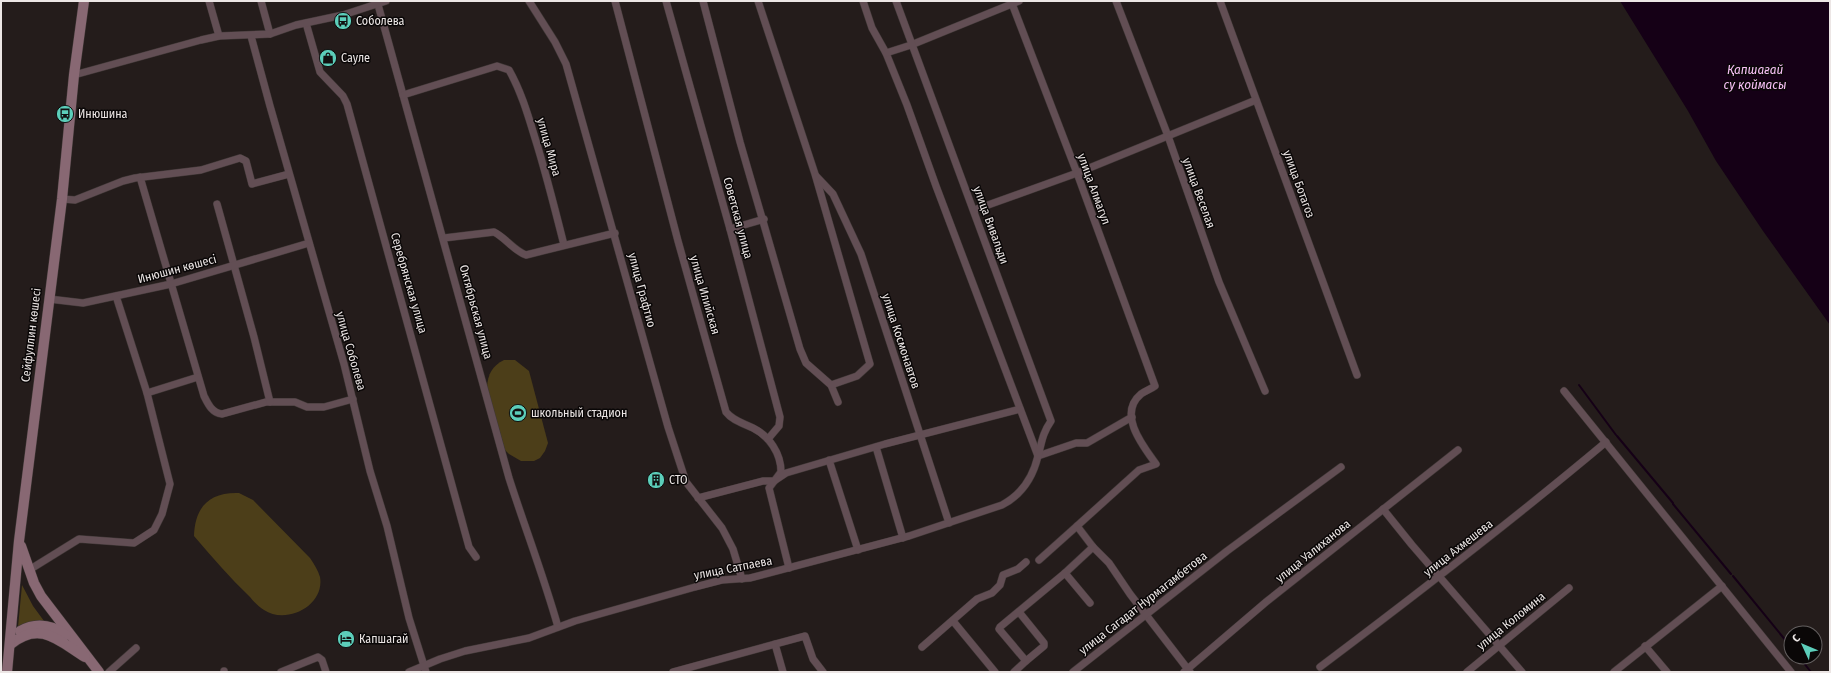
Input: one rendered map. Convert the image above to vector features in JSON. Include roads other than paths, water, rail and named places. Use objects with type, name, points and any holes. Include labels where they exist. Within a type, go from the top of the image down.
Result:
[{"type":"main road","name":"Сейфуллин көшесі","points":[[7,672],[19,541],[62,199],[74,75],[84,1]]},
{"type":"main road","points":[[19,541],[29,570],[41,596],[99,672]]},
{"type":"main road","points":[[11,641],[29,626],[40,625],[53,627],[76,642]]},
{"type":"main road","points":[[11,641],[30,633],[47,634],[90,661]]},
{"type":"street","points":[[209,1],[219,36]]},
{"type":"street","points":[[261,1],[270,34]]},
{"type":"street","points":[[74,75],[219,36],[251,36],[270,34],[306,23],[343,15],[377,2],[386,1]]},
{"type":"street","name":"улица Графтио","points":[[529,1],[556,42],[566,64],[615,233],[668,427],[686,482],[722,528],[733,550],[742,579]]},
{"type":"street","name":"улица Илийская","points":[[615,1],[679,245],[726,412],[733,420],[755,429],[768,439],[777,452],[781,472],[769,488],[789,568]]},
{"type":"street","name":"Советская улица","points":[[666,1],[730,229],[780,417],[779,426],[768,439]]},
{"type":"street","points":[[703,1],[740,142],[764,219],[803,356],[809,367],[831,385],[838,402]]},
{"type":"street","name":"улица Космонавтов","points":[[758,1],[815,174],[870,364],[857,376],[831,385]]},
{"type":"street","points":[[863,1],[872,28],[886,53],[907,105],[1038,456],[1076,443],[1087,443],[1132,417],[1132,422],[1141,443],[1156,464],[1139,470],[1039,560]]},
{"type":"street","name":"улица Вивальди","points":[[896,1],[1051,421],[1043,433],[1038,456]]},
{"type":"street","name":"улица Веселая","points":[[1116,1],[1168,136],[1220,282],[1265,391]]},
{"type":"street","name":"улица Ботагоз","points":[[1220,1],[1357,375]]},
{"type":"street","name":"Октябрьская улица","points":[[377,2],[444,238],[509,478],[547,589],[558,627]]},
{"type":"street","points":[[886,53],[911,45],[1014,2]]},
{"type":"street","name":"улица Алмагул","points":[[1014,2],[1155,386],[1141,394],[1134,403],[1132,417]]},
{"type":"street","name":"Серебрянская улица","points":[[306,23],[320,72],[343,96],[347,104],[469,547],[476,558]]},
{"type":"street","name":"улица Соболева","points":[[251,36],[353,399],[370,472],[387,526],[409,618],[425,669]]},
{"type":"street","name":"улица Мира","points":[[403,95],[496,66],[509,70],[516,82],[526,107],[544,167],[564,245]]},
{"type":"street","points":[[974,210],[1077,173],[1256,100]]},
{"type":"street","points":[[62,199],[75,200],[123,181],[140,177],[201,170],[240,158],[246,161],[252,184],[289,174]]},
{"type":"street","name":"улица Космонавтов","points":[[815,174],[833,194],[861,254],[949,523]]},
{"type":"street","points":[[140,177],[204,396],[216,414],[222,414],[270,402],[295,402],[307,407],[324,407],[353,399]]},
{"type":"street","points":[[217,204],[233,266],[254,337],[270,402]]},
{"type":"street","points":[[730,229],[764,219]]},
{"type":"street","points":[[444,238],[494,232],[502,236],[521,254],[526,255],[615,233]]},
{"type":"street","name":"Инюшин көшесі","points":[[49,299],[83,303],[172,284],[309,243]]},
{"type":"street","points":[[29,570],[79,539],[134,543],[154,530],[162,514],[170,484],[147,393],[116,296]]},
{"type":"street","points":[[147,393],[198,377]]},
{"type":"street","points":[[1564,391],[1791,672]]},
{"type":"street","points":[[698,498],[763,481],[774,481],[786,473],[876,446],[1020,409]]},
{"type":"street","name":"улица Ахмешева","points":[[1320,667],[1440,577],[1528,508],[1606,442]]},
{"type":"street","points":[[876,446],[903,538]]},
{"type":"street","name":"улица Уалиханова","points":[[1187,671],[1266,602],[1458,450]]},
{"type":"street","name":"улица Сатпаева","points":[[409,672],[425,669],[465,651],[529,638],[558,627],[722,580],[742,579],[903,538],[1002,506],[1014,499],[1033,474],[1038,456]]},
{"type":"street","points":[[830,460],[858,550]]},
{"type":"street","name":"улица Сагадат Нурмагамбетова","points":[[1073,672],[1227,551],[1341,467]]},
{"type":"street","points":[[1383,509],[1522,672]]},
{"type":"street","points":[[1077,526],[1093,547],[1109,562],[1187,671]]},
{"type":"street","points":[[1026,661],[999,629],[1000,627],[1065,574],[1093,547]]},
{"type":"street","points":[[922,647],[977,599],[992,593],[1000,584],[1003,575],[1018,569],[1026,562]]},
{"type":"street","points":[[1065,574],[1090,603]]},
{"type":"street","points":[[1614,672],[1722,586]]},
{"type":"street","name":"улица Коломина","points":[[1467,672],[1569,588]]},
{"type":"street","points":[[1014,672],[1044,646],[1044,643],[1019,612]]},
{"type":"street","points":[[953,621],[996,672]]},
{"type":"street","points":[[673,672],[805,636],[813,659],[822,672]]},
{"type":"street","points":[[775,644],[783,672]]},
{"type":"street","points":[[1645,646],[1667,672]]},
{"type":"street","points":[[109,672],[136,648]]},
{"type":"street","points":[[281,672],[318,657],[322,660],[326,672]]},
{"type":"water","name":"Қапшағай су қоймасы","points":[[1620,1],[1830,1],[1830,325],[1763,231],[1716,161],[1688,111]]},
{"type":"waterway","points":[[1579,385],[1616,435]]},
{"type":"waterway","points":[[1617,436],[1673,503]]},
{"type":"waterway","points":[[1673,504],[1731,574]]},
{"type":"waterway","points":[[1733,576],[1783,637]]},
{"type":"waterway","points":[[1805,665],[1811,672]]},
{"type":"place","name":"Соболева","points":[[343,21]]},
{"type":"place","name":"Сауле","points":[[328,58]]},
{"type":"place","name":"Инюшина","points":[[65,114]]},
{"type":"place","name":"школьный стадион","points":[[518,413]]},
{"type":"place","name":"СТО","points":[[656,480]]},
{"type":"place","name":"Капшагай","points":[[346,639]]}]
